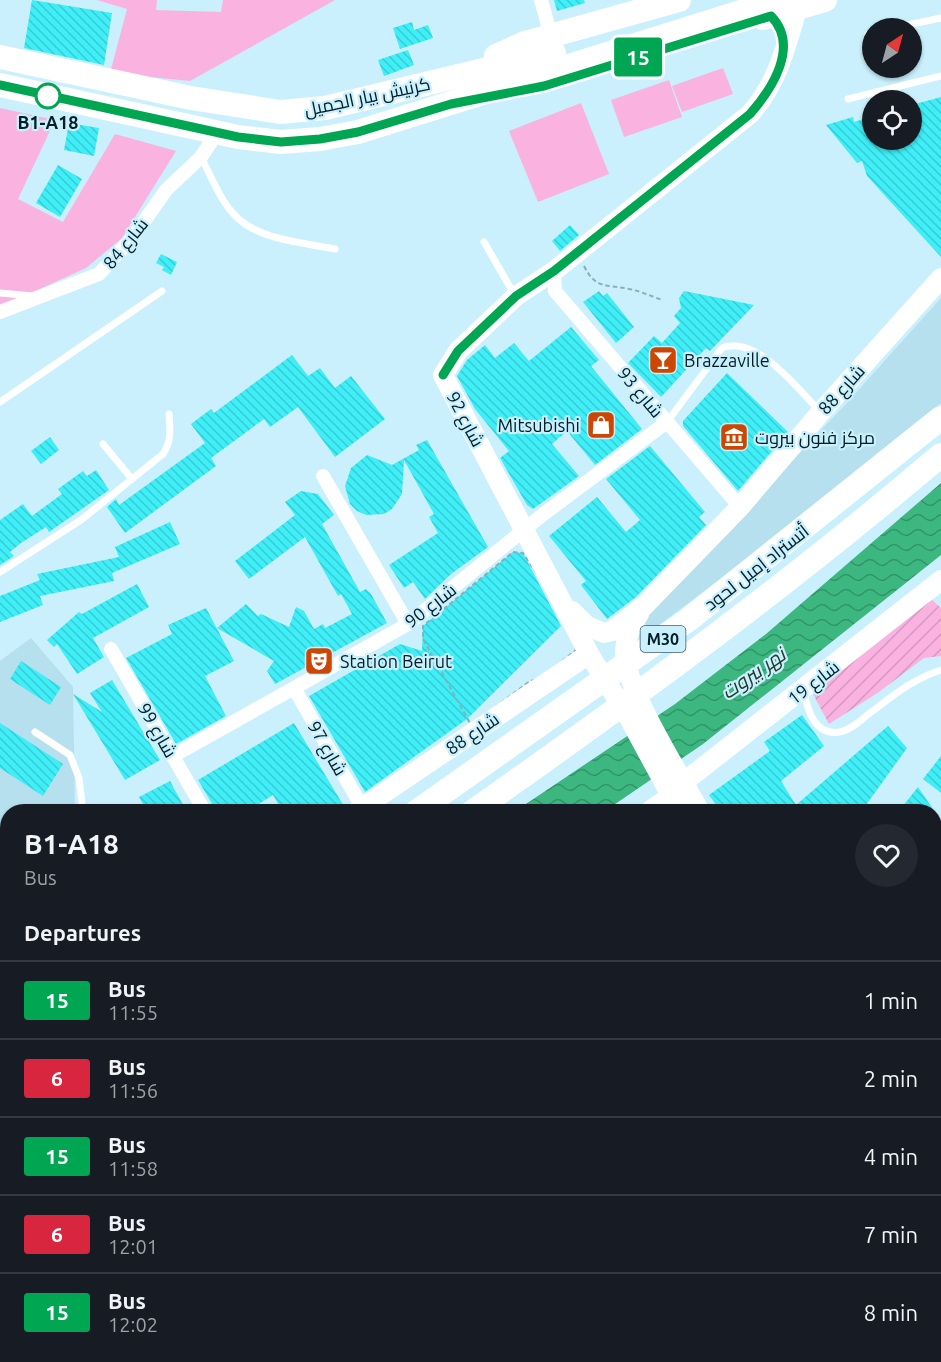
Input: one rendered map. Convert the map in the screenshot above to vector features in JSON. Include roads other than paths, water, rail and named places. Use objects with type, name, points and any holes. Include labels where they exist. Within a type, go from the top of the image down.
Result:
[{"type":"highway","points":[[444,79],[525,43],[624,11],[679,0]]},
{"type":"highway","name":"كرنيش بيار الجميل","points":[[0,85],[214,132],[281,142],[320,139],[358,132],[451,104],[538,66],[729,0]]},
{"type":"highway","points":[[451,104],[544,86],[779,7],[825,0]]},
{"type":"highway","name":"كرنيش بيار الجميل","points":[[0,57],[201,100],[280,112],[325,108],[444,79],[538,66],[779,7]]},
{"type":"highway","name":"أتستراد إميل لحود","points":[[427,804],[688,620],[941,418]]},
{"type":"highway","name":"أتستراد إميل لحود","points":[[483,804],[747,611],[941,455]]},
{"type":"main road","name":"شارع 92","points":[[560,594],[443,375],[458,351],[516,296],[554,271],[750,114],[763,99],[784,55],[779,7]]},
{"type":"main road","name":"شارع 88","points":[[644,606],[740,507],[820,412],[941,278]]},
{"type":"main road","name":"شارع 19","points":[[674,782],[803,690],[941,580]]},
{"type":"main road","points":[[560,594],[587,626],[604,633],[612,632],[644,606]]},
{"type":"main road","points":[[560,594],[589,654],[636,713],[674,782],[693,804]]},
{"type":"main road","points":[[636,713],[625,661],[625,648],[632,626],[644,606]]},
{"type":"main road","name":"شارع 88","points":[[366,804],[589,654]]},
{"type":"main road","points":[[674,782],[678,804]]},
{"type":"street","points":[[541,0],[551,36]]},
{"type":"street","name":"شارع 84","points":[[39,296],[99,274],[134,236],[166,190],[201,157],[213,139],[214,132]]},
{"type":"street","name":"شارع 93","points":[[554,271],[555,291],[740,507]]},
{"type":"street","points":[[0,312],[39,296]]},
{"type":"street","name":"شارع 90","points":[[173,756],[408,624],[526,529],[667,422]]},
{"type":"street","points":[[323,476],[408,624]]},
{"type":"street","name":"شارع 99","points":[[111,649],[200,804]]},
{"type":"street","name":"شارع 97","points":[[294,688],[356,804]]},
{"type":"street","points":[[651,804],[674,782]]},
{"type":"lane","points":[[922,22],[941,18]]},
{"type":"lane","points":[[848,99],[941,76]]},
{"type":"lane","points":[[201,157],[224,201],[244,224],[270,236],[335,249]]},
{"type":"lane","points":[[484,242],[516,296]]},
{"type":"lane","points":[[0,402],[162,291]]},
{"type":"lane","name":"شارع 84","points":[[0,293],[39,296]]},
{"type":"lane","points":[[667,422],[722,348],[729,345],[748,347],[764,357],[820,412]]},
{"type":"lane","points":[[0,572],[81,520],[163,454],[169,445],[169,414]]},
{"type":"lane","points":[[103,444],[132,479]]},
{"type":"lane","points":[[803,690],[809,713],[816,724],[827,732],[840,732],[854,726],[905,687],[925,675],[941,670]]},
{"type":"lane","points":[[35,732],[70,755],[80,778],[82,804]]},
{"type":"water","name":"نهر بيروت","points":[[941,483],[941,555],[703,744],[615,804],[526,804],[675,704],[766,634]]},
{"type":"place","name":"B1-A18","points":[[48,96]]},
{"type":"place","name":"Brazzaville","points":[[663,360]]},
{"type":"place","name":"Mitsubishi","points":[[601,425]]},
{"type":"place","name":"مركز فنون بيروت","points":[[734,437]]},
{"type":"place","name":"Station Beirut","points":[[319,661]]}]
